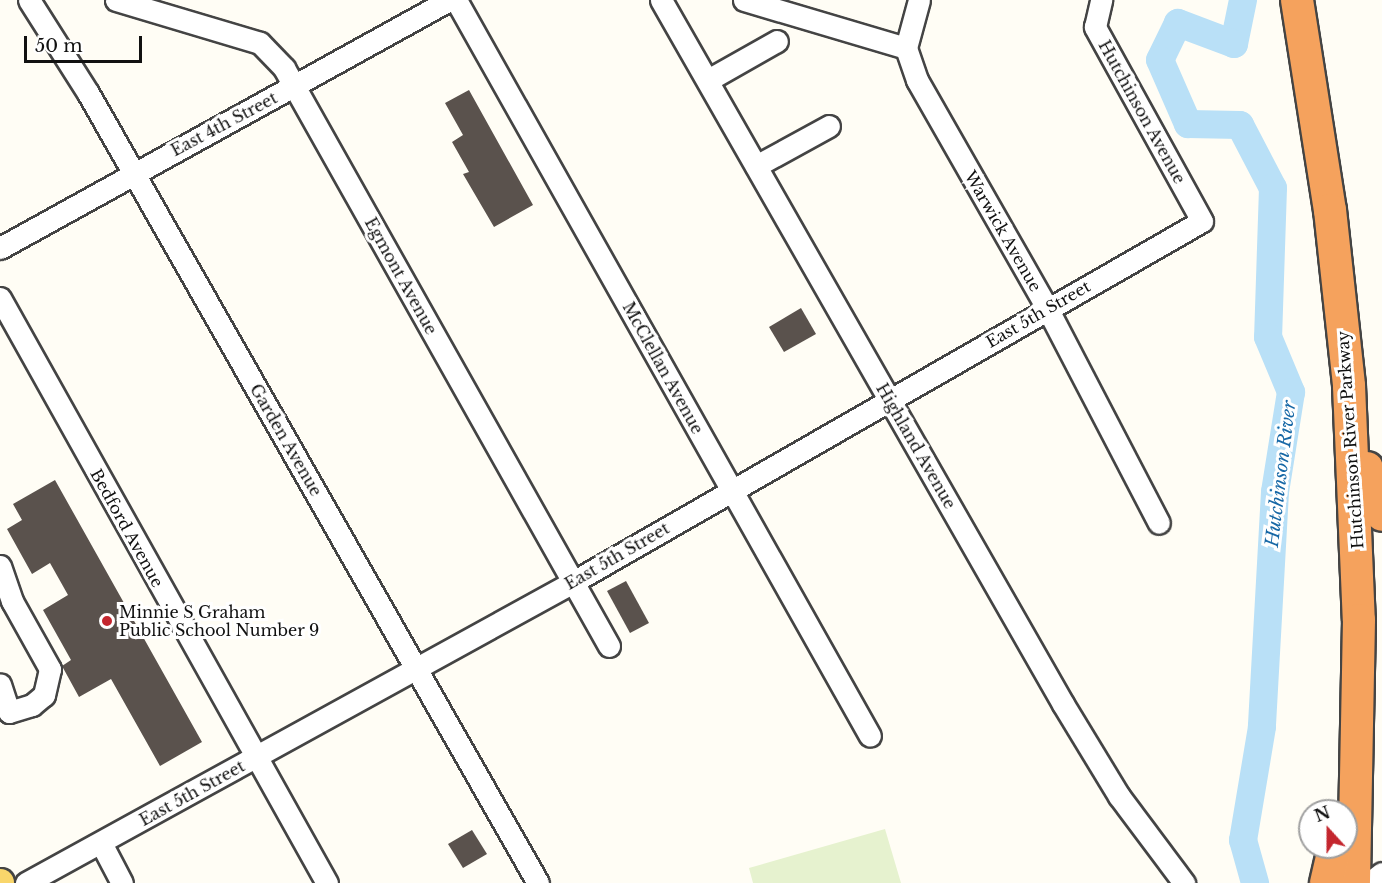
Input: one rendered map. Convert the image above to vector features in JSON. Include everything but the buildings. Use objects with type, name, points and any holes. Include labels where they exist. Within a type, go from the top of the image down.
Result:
[{"type":"highway","name":"Hutchinson River Parkway","points":[[1277,0],[1310,211],[1332,435],[1345,799]]},
{"type":"highway","name":"Hutchinson River Parkway","points":[[1297,0],[1330,210],[1349,386],[1359,609],[1346,799]]},
{"type":"highway","points":[[1349,386],[1368,479],[1382,515]]},
{"type":"highway","points":[[1350,799],[1382,692]]},
{"type":"highway","points":[[1326,883],[1343,859]]},
{"type":"highway","name":"Hutchinson River Parkway","points":[[1332,883],[1344,859]]},
{"type":"street","name":"Garden Avenue","points":[[29,0],[133,171],[538,883]]},
{"type":"street","name":"Egmont Avenue","points":[[116,0],[260,43],[284,68],[609,646]]},
{"type":"street","name":"East 4th Street","points":[[0,248],[133,171],[294,87],[449,0]]},
{"type":"street","name":"McClellan Avenue","points":[[456,0],[870,736]]},
{"type":"street","name":"Highland Avenue","points":[[662,0],[1063,704],[1119,796],[1184,883]]},
{"type":"street","points":[[744,0],[906,48],[919,0]]},
{"type":"street","name":"Hutchinson Avenue","points":[[1101,0],[1095,27],[1202,221]]},
{"type":"street","points":[[708,80],[777,41]]},
{"type":"street","name":"Warwick Avenue","points":[[906,48],[917,80],[1047,308],[1159,523]]},
{"type":"street","points":[[756,166],[829,126]]},
{"type":"street","name":"East 5th Street","points":[[26,883],[573,582],[732,489],[891,402],[1047,308],[1202,221]]},
{"type":"street","name":"Bedford Avenue","points":[[0,298],[255,759],[327,883]]},
{"type":"street","points":[[0,684],[9,712],[32,705],[44,695],[50,669],[12,601],[1,573]]},
{"type":"street","points":[[101,843],[122,883]]},
{"type":"street","points":[[1369,883],[1382,873]]},
{"type":"green space","points":[[885,829],[901,883],[753,883],[749,868]]},
{"type":"waterway","name":"Hutchinson River","points":[[1243,0],[1234,44],[1178,23],[1160,60],[1188,124],[1240,125],[1273,188],[1268,337],[1291,392],[1275,492],[1262,727],[1243,840],[1255,883]]},
{"type":"place","name":"Minnie S Graham Public School Number 9","points":[[107,621]]}]
